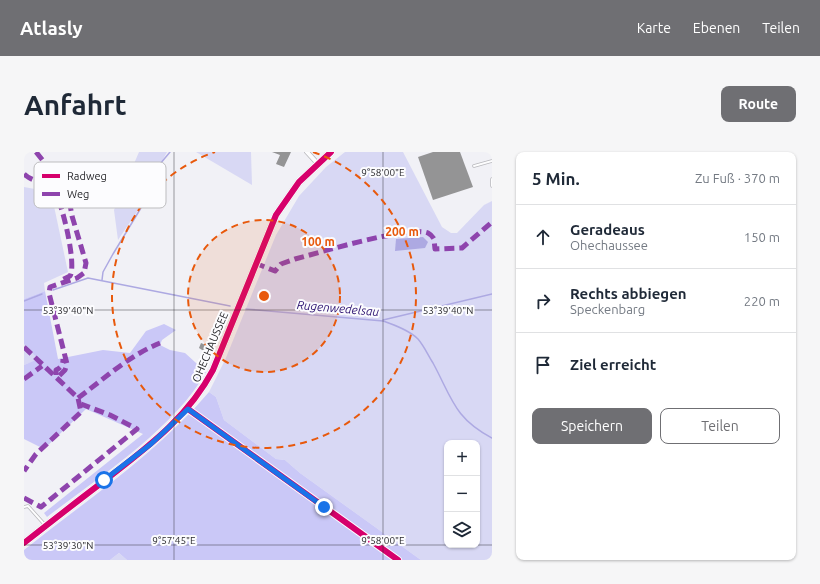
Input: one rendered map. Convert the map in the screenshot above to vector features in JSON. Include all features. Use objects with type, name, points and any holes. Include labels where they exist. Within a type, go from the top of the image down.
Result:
[{"type":"main road","name":"OHECHAUSSEE","points":[[24,543],[151,444],[188,409],[202,391],[213,370],[276,215],[299,182],[331,152]]},
{"type":"street","points":[[307,152],[318,164]]},
{"type":"street","points":[[188,409],[398,560]]},
{"type":"lane","points":[[474,166],[492,161]]},
{"type":"lane","points":[[492,179],[492,186]]},
{"type":"lane","points":[[24,507],[28,506],[34,511],[46,526]]},
{"type":"shaded area","points":[[139,152],[167,152],[162,162],[135,162]]},
{"type":"shaded area","points":[[196,152],[251,152],[252,185]]},
{"type":"shaded area","points":[[345,152],[403,152],[442,227],[451,233],[457,233],[484,205],[492,201],[492,560],[421,560],[300,473],[285,460],[276,459],[224,420],[216,397],[209,392],[225,360],[276,235],[299,196],[326,167]]},
{"type":"shaded area","points":[[24,187],[34,189],[34,208],[54,208],[68,272],[44,283],[45,291],[24,299]]},
{"type":"shaded area","points":[[115,208],[140,208],[118,240]]},
{"type":"shaded area","points":[[423,237],[428,242],[425,248],[395,251],[396,239]]},
{"type":"shaded area","points":[[45,291],[58,359],[103,350],[130,353],[146,331],[164,324],[176,330],[162,340],[160,345],[170,350],[185,353],[206,372],[192,393],[175,413],[155,432],[112,469],[47,517],[44,513],[143,434],[86,409],[44,449],[24,439],[24,365],[38,359],[24,344],[24,299]]},
{"type":"shaded area","points":[[24,344],[39,359],[24,365]]},
{"type":"shaded area","points":[[209,392],[216,397],[224,420],[276,459],[285,460],[300,473],[421,560],[127,560],[119,553],[110,560],[24,560],[24,550],[144,456],[167,436]]},
{"type":"shaded area","points":[[119,553],[127,560],[110,560]]},
{"type":"building","points":[[272,152],[291,152],[284,167],[276,164],[280,155]]},
{"type":"building","points":[[433,152],[460,152],[473,187],[433,200],[418,157]]},
{"type":"building","points":[[201,343],[210,347],[207,353],[199,348]]},
{"type":"waterway","points":[[162,162],[170,152]]},
{"type":"waterway","points":[[102,280],[103,272],[141,208]]},
{"type":"waterway","name":"Rugenwedelsau","points":[[53,290],[88,278],[230,306]]},
{"type":"waterway","name":"Rugenwedelsau","points":[[24,301],[42,294]]},
{"type":"waterway","points":[[383,320],[492,294]]},
{"type":"waterway","name":"Rugenwedelsau","points":[[246,309],[383,321],[406,330],[418,339],[422,345],[455,406],[462,415],[469,423],[492,438]]},
{"type":"marked path","points":[[36,152],[44,162]]},
{"type":"marked path","points":[[24,174],[34,180]]},
{"type":"marked path","points":[[61,208],[68,233],[72,259],[72,270],[70,276],[62,280]]},
{"type":"marked path","points":[[58,377],[65,370],[67,364],[49,293],[50,287],[77,278],[84,273],[86,263],[71,208]]},
{"type":"marked path","points":[[255,263],[275,271],[281,264],[295,259],[363,241],[403,233],[428,233],[434,239],[435,249],[462,248],[492,222]]},
{"type":"marked path","points":[[78,398],[128,360],[160,343]]},
{"type":"marked path","points":[[24,347],[78,398],[81,412],[36,454],[24,471]]},
{"type":"marked path","points":[[56,375],[56,370],[62,365],[63,359]]},
{"type":"marked path","points":[[24,379],[42,366]]},
{"type":"marked path","points":[[24,498],[41,507],[137,429],[110,415],[81,404]]},
{"type":"cycle path","points":[[24,543],[153,442],[192,402],[213,370],[276,215],[299,182],[331,152]]},
{"type":"cycle path","points":[[188,409],[398,560]]},
{"type":"route","points":[[104,480],[151,444],[188,409],[324,507]]}]
